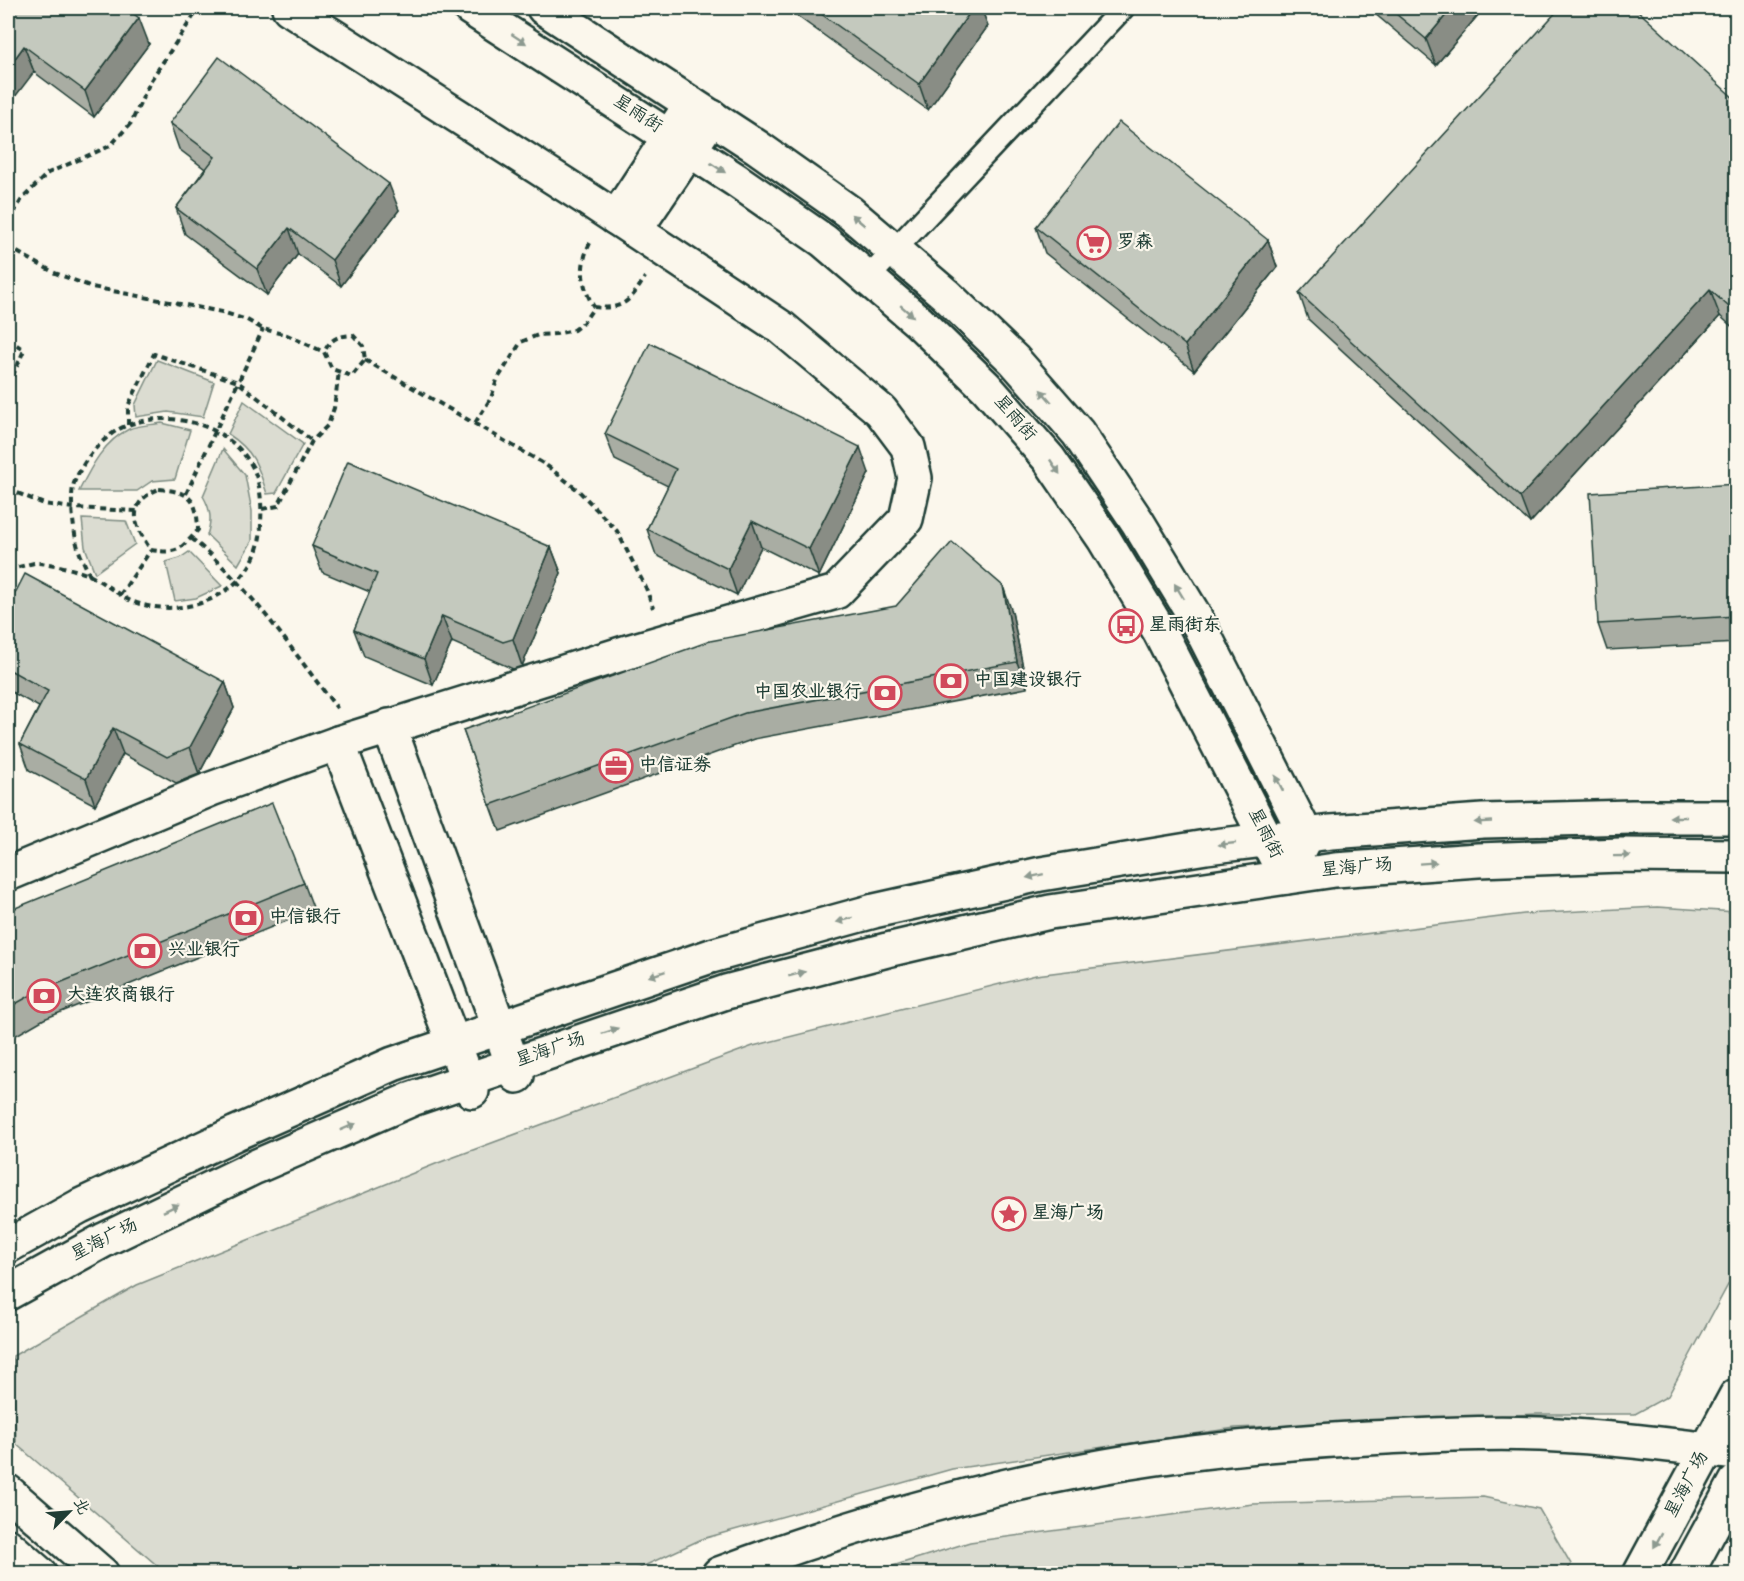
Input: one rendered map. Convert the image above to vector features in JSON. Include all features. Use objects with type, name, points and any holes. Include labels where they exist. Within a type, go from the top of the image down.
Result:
[{"type":"main road","points":[[8,874],[212,789],[362,735],[665,641],[836,592],[906,519],[915,478],[908,447],[880,411],[782,328],[630,227],[289,8]]},
{"type":"main road","name":"星雨街","points":[[470,8],[680,143],[824,241],[920,322],[986,387],[1049,459],[1104,539],[1160,632],[1286,877]]},
{"type":"main road","name":"星雨街","points":[[544,8],[849,212],[945,294],[1014,360],[1078,433],[1137,521],[1194,615],[1306,835],[1286,877]]},
{"type":"main road","points":[[630,227],[701,111]]},
{"type":"main road","points":[[362,735],[499,1027],[515,1070]]},
{"type":"main road","points":[[362,735],[453,1043],[470,1085]]},
{"type":"main road","points":[[8,1246],[80,1206],[236,1133],[393,1064],[711,956],[874,912],[1041,874],[1206,846],[1306,835],[1483,821],[1737,817]]},
{"type":"main road","name":"星海广场","points":[[8,1293],[106,1239],[255,1167],[412,1099],[470,1085],[515,1070],[726,992],[886,950],[1050,912],[1335,870],[1478,860],[1621,855],[1737,856]]},
{"type":"main road","name":"星海广场","points":[[1640,1574],[1722,1451],[1737,1396]]},
{"type":"main road","points":[[719,1574],[872,1522],[971,1495],[1085,1470],[1197,1453],[1310,1441],[1435,1434],[1548,1435],[1625,1440],[1722,1451]]},
{"type":"main road","points":[[1686,1574],[1737,1482]]},
{"type":"main road","points":[[8,1492],[102,1574]]},
{"type":"main road","points":[[8,1546],[40,1574]]},
{"type":"lane","points":[[868,278],[1123,8]]},
{"type":"path","points":[[8,223],[22,199],[48,173],[110,146],[131,123],[151,80],[199,8]]},
{"type":"path","points":[[630,227],[634,296],[621,306],[609,309],[594,307],[587,296],[583,279],[582,262],[585,253],[630,227]]},
{"type":"path","points":[[8,247],[55,273],[93,287],[222,312],[247,320],[263,329],[287,335],[324,352],[332,369],[352,376],[364,360],[363,346],[353,335],[338,336],[329,342],[324,352]]},
{"type":"path","points":[[475,423],[491,398],[497,380],[521,342],[538,334],[556,334],[574,330],[583,323],[594,307]]},
{"type":"path","points":[[186,494],[263,329]]},
{"type":"path","points":[[8,339],[24,350],[8,387]]},
{"type":"path","points":[[128,425],[128,406],[154,354],[238,382],[312,441]]},
{"type":"path","points":[[364,360],[546,465],[579,491],[617,531],[646,588],[665,641]]},
{"type":"path","points":[[262,509],[278,506],[312,441],[328,425],[334,408],[339,371]]},
{"type":"path","points":[[8,570],[35,563],[64,567],[90,576],[132,601],[158,608],[191,607],[217,597],[247,572],[261,540],[262,500],[254,470],[239,448],[215,430],[188,421],[158,419],[128,425],[104,440],[88,458],[74,485],[73,508],[78,549],[90,576]]},
{"type":"path","points":[[8,489],[45,504],[73,508],[136,511]]},
{"type":"path","points":[[159,489],[176,490],[186,494],[197,511],[198,530],[185,546],[170,553],[151,550],[139,533],[136,511],[138,504],[146,494],[159,489]]},
{"type":"path","points":[[191,538],[237,582],[362,735]]},
{"type":"path","points":[[120,595],[151,550]]},
{"type":"shaded area","points":[[157,360],[214,382],[203,417],[168,412],[136,417],[135,405]]},
{"type":"shaded area","points":[[244,401],[303,444],[276,493],[267,494],[254,460],[244,446],[228,434]]},
{"type":"shaded area","points":[[162,423],[190,430],[175,479],[152,481],[137,491],[79,491],[93,464],[120,434],[129,429]]},
{"type":"shaded area","points":[[223,449],[245,475],[252,511],[252,541],[238,565],[207,535],[210,515],[203,496]]},
{"type":"shaded area","points":[[82,519],[126,521],[135,544],[95,573],[85,547]]},
{"type":"shaded area","points":[[189,552],[222,586],[196,598],[175,601],[166,562],[180,558]]},
{"type":"shaded area","name":"星海广场","points":[[1657,907],[1736,912],[1736,1270],[1668,1396],[1635,1414],[1537,1414],[1235,1428],[952,1469],[702,1539],[629,1573],[167,1574],[16,1444],[13,1356],[137,1285],[438,1163],[753,1046],[1036,975],[1524,914]]},
{"type":"shaded area","points":[[1483,1497],[1539,1509],[1571,1564],[1566,1573],[870,1573],[970,1542],[1253,1504]]},
{"type":"building","points":[[8,8],[126,8],[139,18],[85,91],[24,46],[8,68]]},
{"type":"building","points":[[813,8],[973,8],[919,84]]},
{"type":"building","points":[[1389,8],[1452,8],[1426,39]]},
{"type":"building","points":[[1560,8],[1635,8],[1737,101],[1737,314],[1710,290],[1520,497],[1299,293]]},
{"type":"building","points":[[219,57],[389,184],[332,260],[289,228],[257,269],[176,208],[215,157],[170,123]]},
{"type":"building","points":[[1119,122],[1268,240],[1185,345],[1036,227]]},
{"type":"building","points":[[650,343],[860,447],[809,549],[752,521],[728,569],[647,529],[676,469],[605,434]]},
{"type":"building","points":[[348,461],[551,547],[513,639],[503,642],[442,616],[424,659],[354,630],[377,574],[312,546]]},
{"type":"building","points":[[1737,484],[1737,616],[1598,624],[1590,493]]},
{"type":"building","points":[[952,542],[1003,586],[1017,662],[745,713],[490,805],[463,730],[710,641],[896,606]]},
{"type":"building","points":[[25,574],[225,682],[190,747],[167,757],[113,728],[86,779],[20,744],[48,691],[8,669],[8,607]]},
{"type":"building","points":[[272,803],[304,883],[35,993],[8,1008],[8,911]]},
{"type":"place","name":"罗森","points":[[1094,243]]},
{"type":"place","name":"星雨街东","points":[[1126,626]]},
{"type":"place","name":"中国建设银行","points":[[951,681]]},
{"type":"place","name":"中国农业银行","points":[[885,693]]},
{"type":"place","name":"中信证券","points":[[616,766]]},
{"type":"place","name":"中信银行","points":[[246,918]]},
{"type":"place","name":"兴业银行","points":[[145,951]]},
{"type":"place","name":"大连农商银行","points":[[44,996]]},
{"type":"place","name":"星海广场","points":[[1009,1214]]}]
